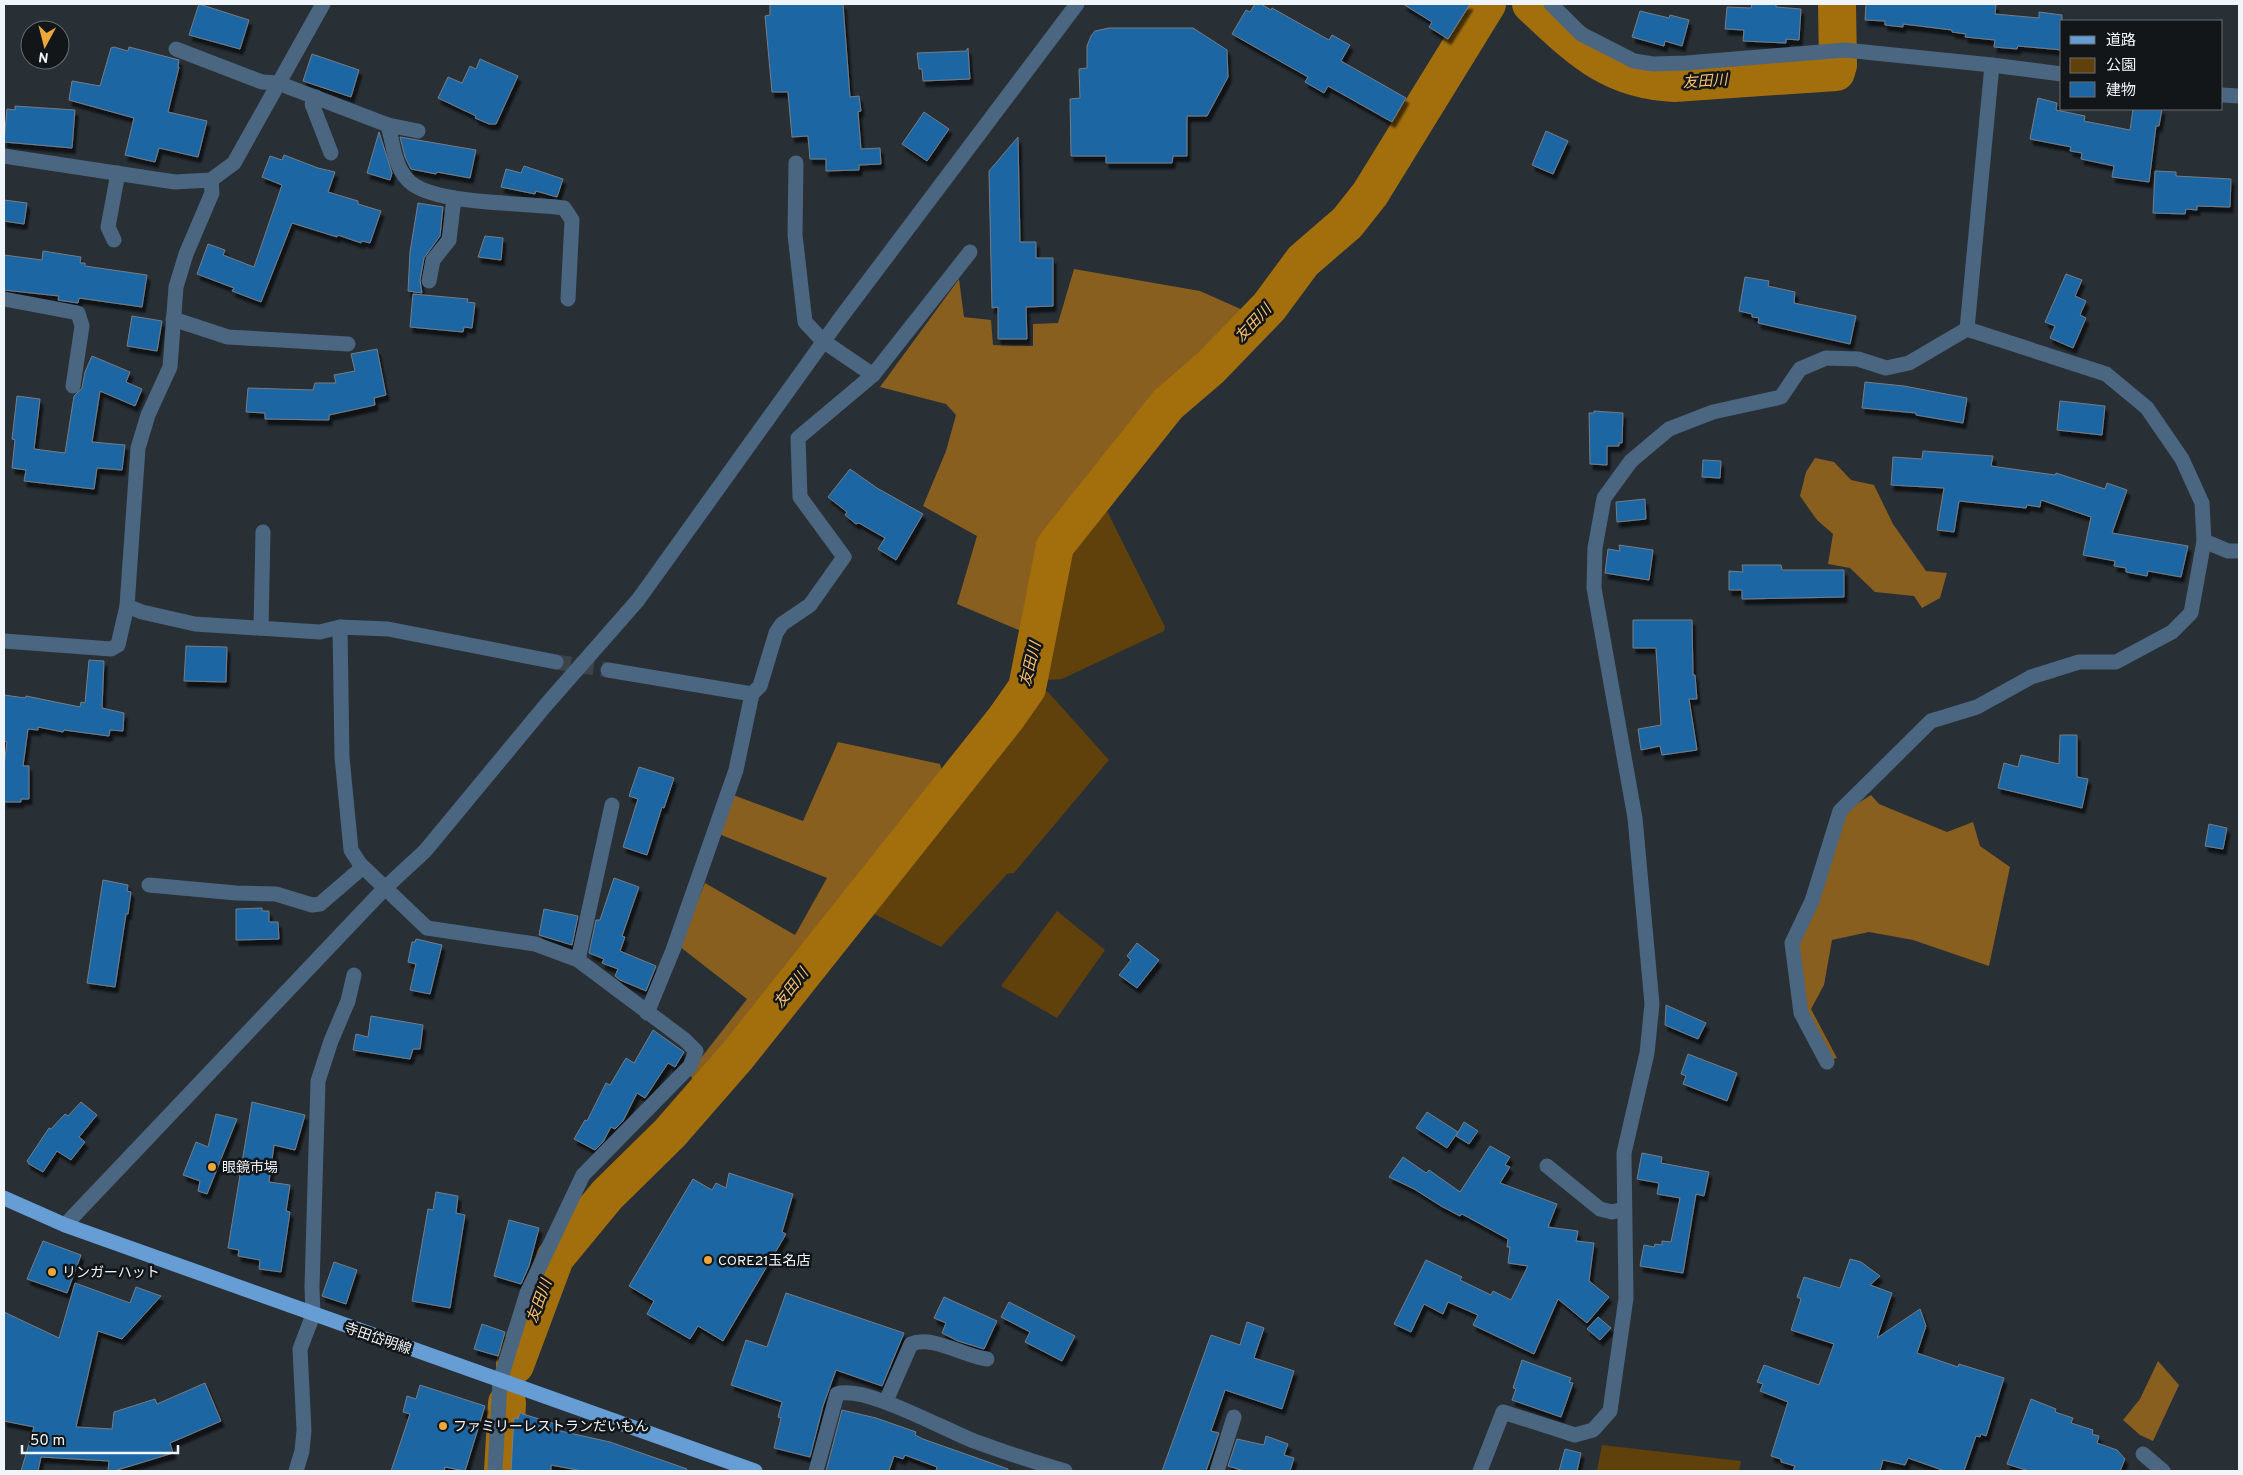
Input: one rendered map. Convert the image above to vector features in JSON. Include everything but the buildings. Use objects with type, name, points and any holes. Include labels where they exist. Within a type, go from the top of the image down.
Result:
[{"type":"main road","name":"寺田岱明線","points":[[4,1198],[65,1225],[755,1471]]},
{"type":"street","points":[[4,156],[175,182],[211,180],[234,163],[323,4]]},
{"type":"street","points":[[65,1225],[385,888],[425,851],[546,706],[638,600],[823,341],[1077,4]]},
{"type":"street","points":[[1552,4],[1581,34],[1634,61],[1653,64],[1839,51],[1992,65],[2060,74]]},
{"type":"street","points":[[176,49],[262,82],[278,83],[388,125],[418,131]]},
{"type":"street","points":[[1967,329],[1992,65]]},
{"type":"street","points":[[2223,94],[2239,96]]},
{"type":"street","points":[[316,97],[312,104],[331,153]]},
{"type":"street","points":[[388,125],[398,168],[408,181],[429,192],[454,198],[564,208],[572,220],[568,299]]},
{"type":"street","points":[[796,163],[795,236],[805,322],[823,341],[873,375]]},
{"type":"street","points":[[114,240],[108,227],[118,173]]},
{"type":"street","points":[[4,641],[111,649],[118,645],[127,606],[138,448],[148,414],[170,366],[176,287],[186,254],[212,193],[211,180]]},
{"type":"street","points":[[429,281],[433,260],[449,240],[454,198]]},
{"type":"street","points":[[647,1013],[673,950],[736,770],[752,694],[760,686],[776,633],[782,624],[810,605],[844,558],[800,497],[798,438],[873,375],[970,252]]},
{"type":"street","points":[[4,299],[78,313],[82,326],[73,386]]},
{"type":"street","points":[[173,319],[228,337],[348,344]]},
{"type":"street","points":[[1480,1471],[1503,1412],[1575,1435],[1594,1430],[1610,1411],[1626,1298],[1624,1153],[1647,1054],[1652,1004],[1635,818],[1594,588],[1595,548],[1604,498],[1631,461],[1669,429],[1713,412],[1781,398],[1800,369],[1826,358],[1858,359],[1886,368],[1909,363],[1967,329],[2106,374],[2147,408],[2182,459],[2202,503],[2204,541],[2191,613],[2172,632],[2116,662],[2079,662],[2031,676],[1977,707],[1931,721],[1840,811],[1812,901],[1792,943],[1800,1012],[1827,1062]]},
{"type":"street","points":[[261,628],[263,532]]},
{"type":"street","points":[[2204,541],[2228,551],[2239,551]]},
{"type":"street","points":[[127,606],[142,612],[195,624],[320,632],[340,627],[388,629],[556,662]]},
{"type":"street","points":[[340,627],[342,757],[351,850],[363,867],[427,928],[535,944],[578,960],[685,1040],[696,1052],[690,1066],[583,1175],[526,1293],[500,1381],[495,1471]]},
{"type":"street","points":[[608,670],[752,694]]},
{"type":"street","points":[[578,960],[612,805]]},
{"type":"street","points":[[149,885],[236,893],[276,894],[312,905],[320,904],[363,867]]},
{"type":"street","points":[[296,1471],[302,1451],[304,1430],[300,1349],[313,1315],[312,1287],[318,1081],[331,1041],[348,1001],[354,975]]},
{"type":"street","points":[[1547,1166],[1600,1209],[1612,1212],[1624,1209]]},
{"type":"street","points":[[886,1401],[911,1344],[919,1340],[930,1341],[975,1357],[987,1359]]},
{"type":"street","points":[[816,1471],[837,1394],[846,1391],[886,1401],[971,1440],[1015,1457],[1065,1471]]},
{"type":"street","points":[[1216,1471],[1234,1417]]},
{"type":"street","points":[[2143,1454],[2163,1471]]},
{"type":"green space","points":[[1105,507],[1165,627],[1164,631],[1062,679],[1036,681],[1060,549]]},
{"type":"green space","points":[[1035,683],[1049,693],[1109,760],[1014,873],[1007,874],[941,947],[860,907],[1006,724]]},
{"type":"green space","points":[[1057,911],[1105,950],[1057,1018],[1001,986]]},
{"type":"green space","points":[[1602,1445],[1741,1461],[1739,1471],[1597,1471]]},
{"type":"shaded area","points":[[1074,269],[1200,291],[1245,311],[1182,376],[1047,543],[1026,633],[957,604],[977,536],[923,506],[946,451],[956,415],[946,404],[880,387],[959,279],[964,317],[991,320],[993,345],[1033,346],[1033,324],[1058,323]]},
{"type":"shaded area","points":[[1815,458],[1834,462],[1851,480],[1874,485],[1893,524],[1926,571],[1947,573],[1940,598],[1922,608],[1914,596],[1875,592],[1850,568],[1828,564],[1833,534],[1817,520],[1800,496],[1806,472]]},
{"type":"shaded area","points":[[838,742],[940,764],[945,781],[925,811],[697,1096],[690,1072],[747,999],[679,946],[705,883],[795,935],[827,878],[719,834],[733,795],[803,821]]},
{"type":"shaded area","points":[[1871,795],[1879,804],[1947,832],[1973,822],[1980,846],[2010,867],[1989,966],[1913,940],[1869,932],[1832,940],[1824,985],[1811,1009],[1837,1058],[1830,1060],[1804,1011],[1797,943],[1844,812]]},
{"type":"shaded area","points":[[2158,1361],[2179,1385],[2153,1441],[2140,1435],[2123,1420],[2140,1399]]},
{"type":"waterway","name":"友田川","points":[[515,1365],[555,1258],[607,1195],[670,1133],[738,1055],[1006,718],[1027,688],[1055,546],[1168,404],[1210,368],[1269,307],[1303,261],[1347,223],[1370,194],[1487,4]]},
{"type":"waterway","name":"友田川","points":[[1531,4],[1579,47],[1611,68],[1630,75],[1674,83],[1836,72],[1838,65],[1837,4]]},
{"type":"waterway","name":"友田川","points":[[503,1471],[507,1403]]},
{"type":"tunnel","points":[[556,662],[608,670]]},
{"type":"place","name":"眼鏡市場","points":[[212,1167]]},
{"type":"place","name":"CORE21玉名店","points":[[708,1260]]},
{"type":"place","name":"リンガーハット","points":[[52,1272]]},
{"type":"place","name":"ファミリーレストランだいもん","points":[[443,1426]]}]
